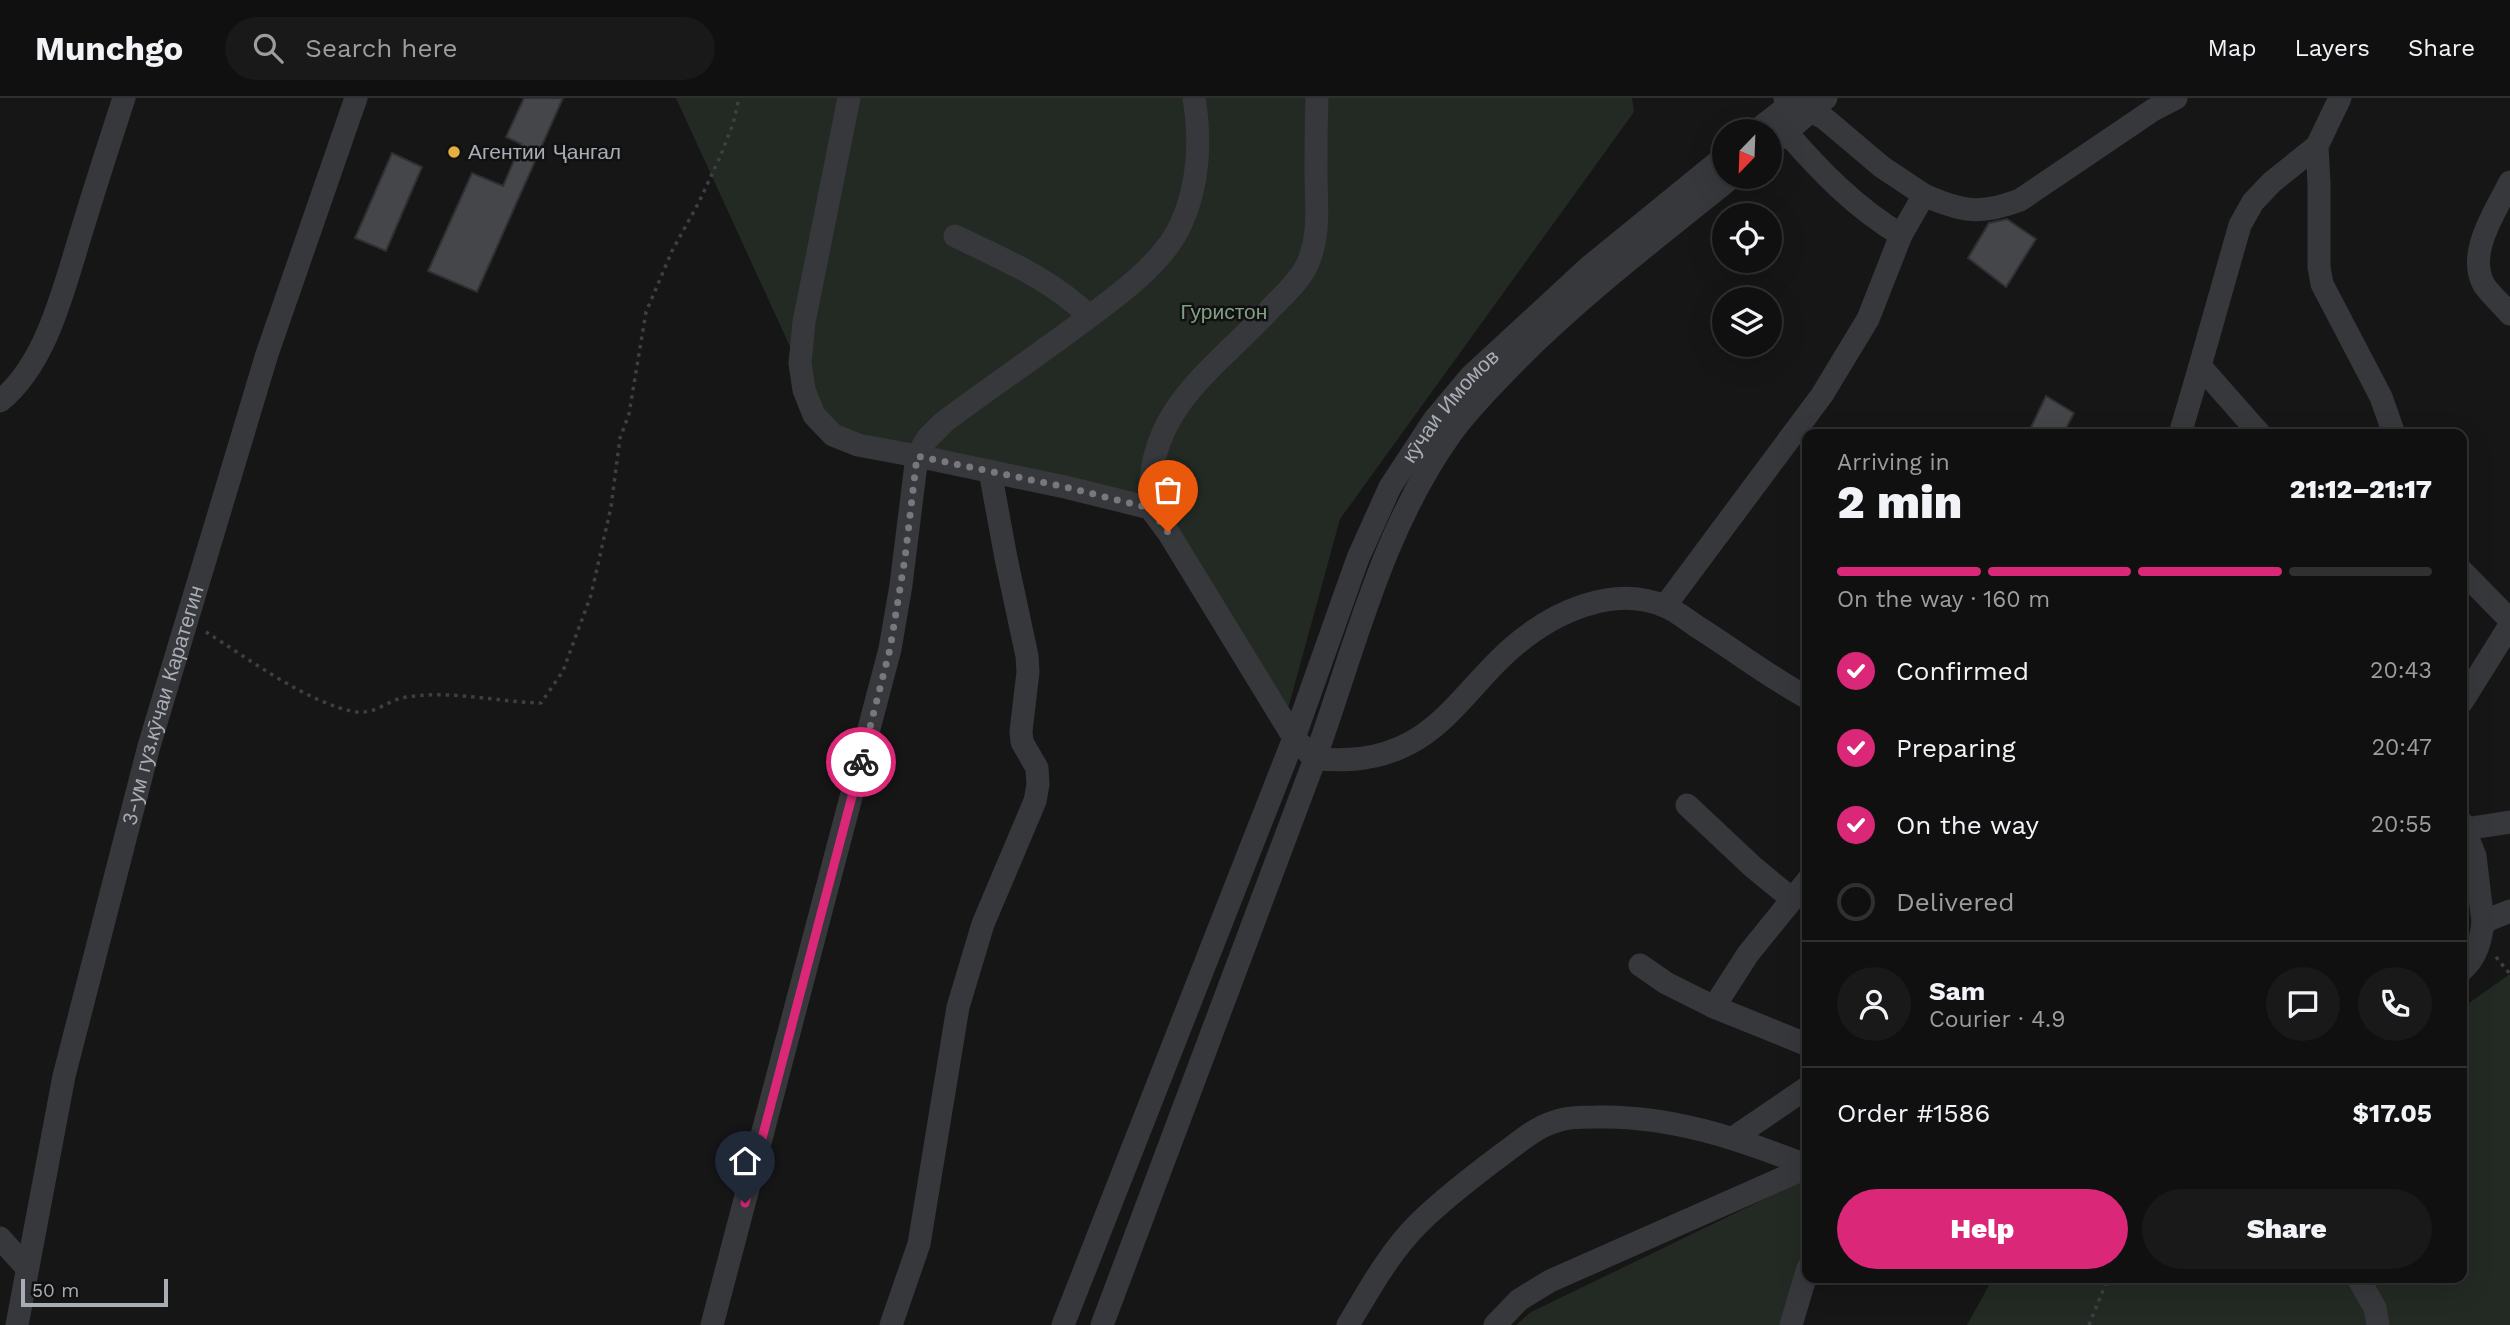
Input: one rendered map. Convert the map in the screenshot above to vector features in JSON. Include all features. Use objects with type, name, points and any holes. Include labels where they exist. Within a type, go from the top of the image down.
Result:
[{"type":"street","points":[[0,401],[12,391],[32,363],[51,325],[124,98]]},
{"type":"street","name":"3-ум гуз.кӯчаи Каратегин","points":[[17,1325],[64,1076],[149,746],[267,354],[356,98]]},
{"type":"street","points":[[849,98],[804,322],[800,363],[804,390],[814,415],[833,435],[858,445],[990,471],[1150,508]]},
{"type":"street","points":[[712,1325],[890,649],[905,558],[917,456],[927,439],[944,422],[1127,287],[1160,255],[1181,225],[1198,160],[1199,127],[1194,98]]},
{"type":"street","points":[[1317,98],[1316,233],[1306,267],[1176,407],[1159,438],[1153,456],[1149,489],[1150,508],[1168,532],[1294,738],[1315,759],[1348,761],[1381,756],[1409,743],[1437,725],[1513,646],[1559,615],[1594,603],[1628,597],[1665,606],[1802,694]]},
{"type":"street","points":[[1805,101],[1882,167],[1924,195],[1951,207],[1973,211],[1998,209],[2020,200],[2153,110],[2176,98]]},
{"type":"street","points":[[2181,429],[2240,225],[2253,202],[2272,182],[2317,146],[2340,98]]},
{"type":"street","points":[[1775,119],[1805,101]]},
{"type":"street","points":[[1782,134],[1805,101]]},
{"type":"street","points":[[1782,143],[1901,235]]},
{"type":"street","points":[[2317,146],[2319,267],[2322,284],[2381,397],[2392,429]]},
{"type":"street","name":"кӯчаи Имомов","points":[[1063,1325],[1294,738],[1358,558],[1378,512],[1404,465],[1434,420],[1471,376],[1589,267],[1712,167]]},
{"type":"street","points":[[2510,182],[2480,248],[2479,268],[2484,285],[2510,314]]},
{"type":"street","name":"кӯчаи Имомов","points":[[1102,1325],[1315,759],[1345,665],[1400,519],[1423,474],[1452,432],[1487,391],[1538,340],[1602,282],[1717,189]]},
{"type":"street","points":[[1665,606],[1822,395],[1868,319],[1901,235],[1924,195]]},
{"type":"street","points":[[955,236],[1045,281],[1069,297],[1089,316]]},
{"type":"street","points":[[2200,366],[2256,429]]},
{"type":"street","points":[[891,1325],[919,1244],[958,1007],[983,924],[1024,829],[1038,785],[1037,768],[1022,742],[1027,656],[990,471]]},
{"type":"street","points":[[2467,576],[2510,623],[2467,694]]},
{"type":"street","points":[[1687,805],[1792,899]]},
{"type":"street","points":[[2467,826],[2510,822]]},
{"type":"street","points":[[2467,834],[2475,856],[2483,922],[2478,947],[2467,963]]},
{"type":"street","points":[[1714,1007],[1748,954],[1802,887]]},
{"type":"street","points":[[2483,922],[2510,911]]},
{"type":"street","points":[[1640,965],[1666,983],[1714,1007],[1802,1043]]},
{"type":"street","points":[[1733,1138],[1802,1091]]},
{"type":"street","points":[[1348,1325],[1387,1262],[1417,1226],[1486,1167],[1532,1133],[1554,1122],[1576,1117],[1626,1117],[1676,1124],[1733,1138],[1802,1165]]},
{"type":"street","points":[[1495,1325],[1519,1300],[1550,1280],[1802,1170]]},
{"type":"street","points":[[0,1237],[27,1268]]},
{"type":"street","points":[[1791,1325],[1804,1283]]},
{"type":"street","points":[[2361,1283],[2375,1308],[2378,1325]]},
{"type":"path","points":[[206,632],[297,689],[358,712],[376,710],[404,697],[437,695],[541,703],[563,671],[591,595],[611,507],[620,438],[629,414],[646,312],[672,251],[720,157],[733,124],[739,98]]},
{"type":"path","points":[[2089,1325],[2106,1283]]},
{"type":"green space","name":"Гуристон","points":[[676,98],[1632,98],[1634,112],[1340,519],[1286,716],[1139,507],[831,436]]},
{"type":"green space","points":[[2510,974],[2510,1325],[1967,1325],[1990,1283],[2467,1283],[2467,1004]]},
{"type":"green space","points":[[1802,1181],[1802,1254],[1781,1325],[1516,1325],[1531,1312]]},
{"type":"building","points":[[524,98],[563,98],[477,292],[428,271],[472,173],[503,186],[521,144],[506,137]]},
{"type":"building","points":[[392,153],[422,167],[386,251],[355,238]]},
{"type":"building","points":[[2007,219],[2036,239],[2006,287],[1968,258],[1989,223]]},
{"type":"building","points":[[2046,396],[2074,413],[2066,429],[2031,427]]},
{"type":"way so far","points":[[861,762],[890,649],[905,558],[917,456],[1150,508],[1168,532]]},
{"type":"place","name":"Агентии Ҷангал","points":[[454,152]]},
{"type":"route","points":[[745,1203],[861,762]]}]
